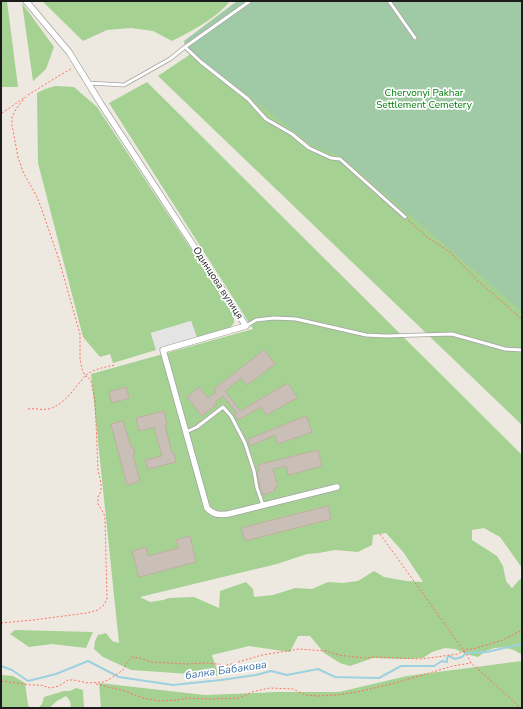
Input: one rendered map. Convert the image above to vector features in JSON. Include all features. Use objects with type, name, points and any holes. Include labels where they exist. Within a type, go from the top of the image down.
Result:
[{"type":"street","name":"Одинцова вулиця","points":[[26,1],[69,52],[246,326],[163,350],[207,508],[212,513],[219,515],[228,514],[337,487]]},
{"type":"lane","points":[[88,83],[124,85],[170,59],[184,47],[250,1]]},
{"type":"lane","points":[[389,1],[415,38]]},
{"type":"lane","points":[[184,47],[248,99],[266,119],[292,134],[309,148],[331,158],[340,159],[405,216]]},
{"type":"lane","points":[[246,326],[256,320],[274,318],[296,319],[366,335],[386,336],[452,334],[505,349],[522,350]]},
{"type":"lane","points":[[186,432],[197,427],[223,407],[231,416],[245,443],[263,505]]},
{"type":"path","points":[[2,113],[77,66]]},
{"type":"path","points":[[1,622],[33,620],[87,613],[98,610],[104,605],[106,599],[105,519],[104,514],[98,504],[101,483],[98,470],[95,400],[91,381],[85,376],[82,369],[80,358],[80,334],[59,260],[36,195],[23,172],[18,157],[12,117],[16,109],[27,96]]},
{"type":"path","points":[[405,216],[427,237],[450,252],[478,281],[522,319]]},
{"type":"path","points":[[28,409],[35,408],[44,410],[52,408],[61,403],[85,376],[104,367],[115,365]]},
{"type":"path","points":[[380,534],[472,663],[521,708]]},
{"type":"path","points":[[1,681],[31,686],[41,685],[50,688],[59,686],[68,680],[88,683],[103,682],[123,670],[128,661],[132,658],[140,658],[151,662],[228,665],[266,654],[299,649],[365,658],[421,658],[458,654],[467,649],[473,649],[503,640],[522,630]]},
{"type":"path","points":[[94,683],[125,691],[143,698],[160,701],[187,698],[239,698],[252,692],[270,688],[293,689],[306,695],[324,696],[357,692],[395,683],[453,666],[472,663]]},
{"type":"green space","points":[[1,1],[7,1],[18,87],[1,87]]},
{"type":"green space","points":[[42,1],[230,1],[211,19],[172,41],[153,31],[131,28],[107,30],[83,41]]},
{"type":"green space","name":"Chervonyi Pakhar Settlement Cemetery","points":[[237,1],[522,1],[522,311],[341,156],[313,146],[185,47],[184,41]]},
{"type":"green space","name":"Chervonyi Pakhar Settlement Cemetery","points":[[522,1],[522,425],[158,76],[213,39]]},
{"type":"green space","points":[[22,3],[54,47],[46,69],[33,81]]},
{"type":"green space","points":[[147,82],[522,455],[522,568],[500,537],[484,528],[472,530],[472,540],[497,556],[503,566],[506,581],[512,588],[522,578],[522,655],[510,649],[493,648],[478,657],[455,649],[445,648],[432,652],[423,658],[373,658],[350,666],[340,663],[324,653],[310,636],[298,636],[290,652],[249,646],[212,655],[219,676],[131,670],[103,657],[94,649],[95,641],[98,635],[106,633],[112,641],[119,643],[91,374],[253,329],[109,103]],"holes":[[[386,533],[404,553],[423,582],[384,577],[374,571],[358,581],[342,583],[328,582],[312,589],[295,588],[273,595],[254,597],[253,589],[246,582],[220,591],[219,608],[194,597],[169,598],[150,602],[140,597],[277,564],[307,554],[335,550],[358,552],[372,545],[373,535]]]},
{"type":"green space","points":[[55,86],[74,87],[97,107],[234,314],[234,323],[229,329],[197,338],[191,321],[151,333],[156,350],[113,363],[110,354],[100,357],[83,337],[38,163],[37,93]]},
{"type":"green space","points":[[15,630],[93,632],[86,648],[52,644],[29,647],[10,634]]},
{"type":"green space","points":[[522,661],[522,708],[101,708],[99,683],[205,695],[278,692],[339,692],[407,676]]},
{"type":"green space","points":[[1,675],[13,676],[25,683],[28,705],[30,708],[1,708]]},
{"type":"green space","points":[[76,688],[83,690],[84,708],[71,708],[70,701],[66,696],[49,708],[38,708],[42,704],[44,697],[64,691],[70,691]]},
{"type":"shaded area","points":[[191,321],[197,338],[156,350],[151,333]]},
{"type":"building","points":[[264,350],[275,364],[247,385],[241,378],[225,391],[240,411],[288,383],[297,398],[266,415],[261,407],[238,420],[234,414],[237,413],[223,396],[215,402],[217,404],[202,416],[187,397],[199,387],[208,398],[216,392],[214,389]]},
{"type":"building","points":[[126,387],[129,398],[112,403],[109,392]]},
{"type":"building","points":[[164,411],[167,424],[165,425],[172,453],[174,453],[176,462],[148,469],[145,460],[162,456],[154,427],[139,431],[136,418]]},
{"type":"building","points":[[306,416],[312,432],[278,444],[275,435],[250,446],[248,439]]},
{"type":"building","points":[[123,421],[131,447],[133,447],[135,454],[133,455],[140,481],[127,485],[111,424]]},
{"type":"building","points":[[318,450],[322,466],[288,475],[286,466],[273,469],[278,487],[274,488],[275,491],[263,495],[257,472],[259,471],[258,465]]},
{"type":"building","points":[[328,506],[331,519],[245,541],[241,528]]},
{"type":"building","points":[[190,536],[196,562],[139,577],[132,551],[146,547],[148,556],[179,548],[176,540]]},
{"type":"waterway","name":"балка Бабакова","points":[[1,666],[12,670],[28,681],[56,674],[88,661],[119,677],[173,685],[221,680],[256,675],[271,671],[287,675],[318,669],[335,677],[379,678],[401,666],[434,666],[442,661],[447,662],[447,658],[449,656],[455,659],[462,657],[466,653],[487,652],[522,644]]}]
